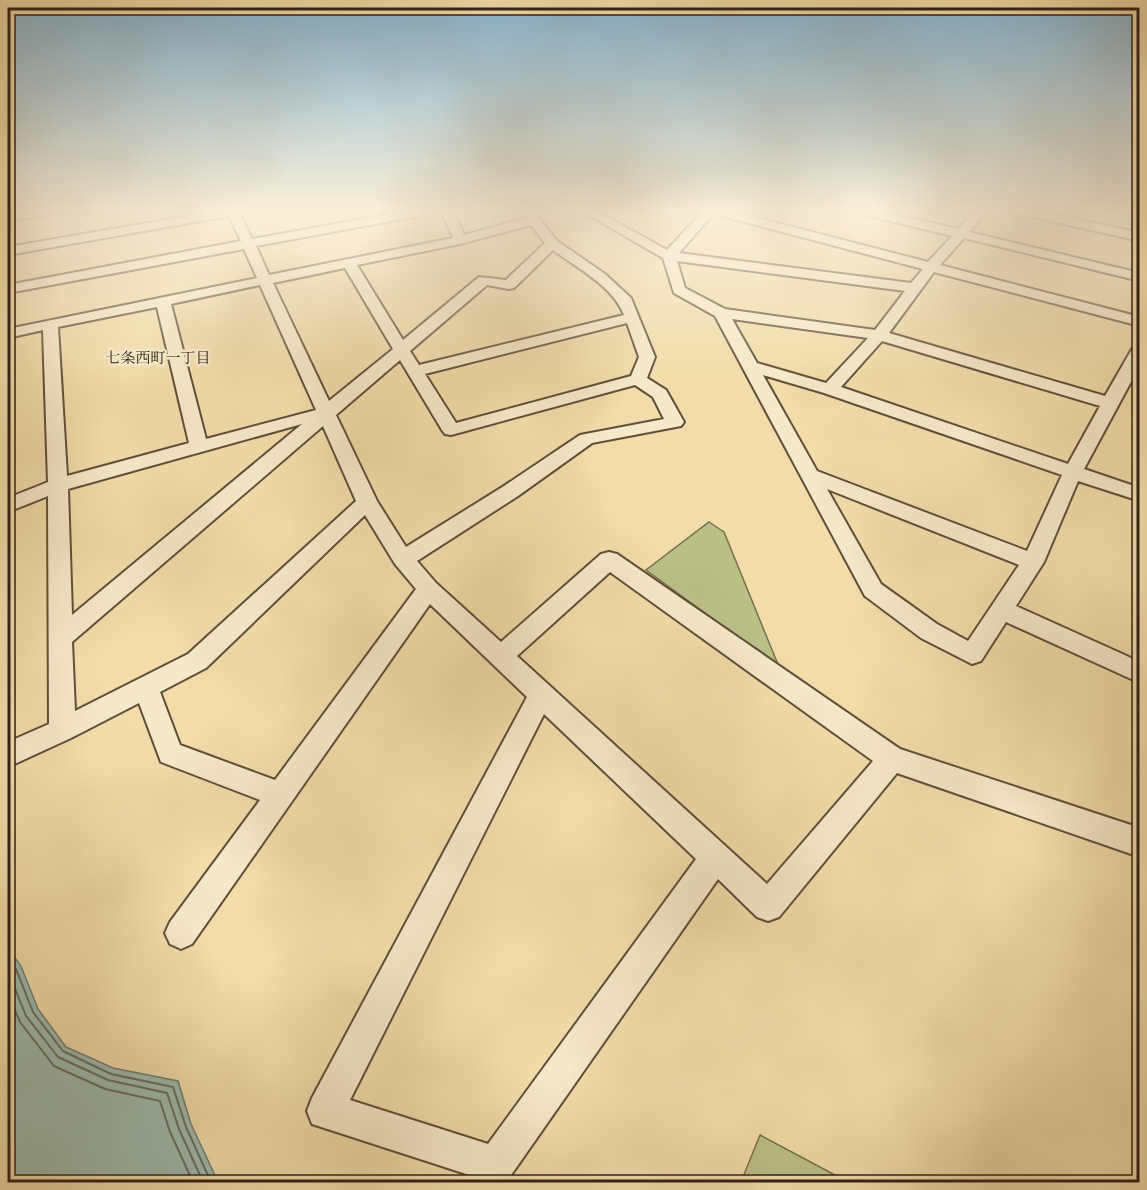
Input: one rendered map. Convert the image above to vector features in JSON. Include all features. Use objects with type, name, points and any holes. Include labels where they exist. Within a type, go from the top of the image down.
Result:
[{"type":"street","points":[[8,289],[125,267]]},
{"type":"street","points":[[259,267],[367,502],[403,559],[428,589],[768,906],[892,759]]},
{"type":"street","points":[[8,333],[336,267]]},
{"type":"street","points":[[351,267],[451,430],[638,379],[660,394],[675,422],[586,439],[511,491],[403,559]]},
{"type":"street","points":[[62,637],[484,280],[509,285],[528,267]]},
{"type":"street","points":[[585,267],[626,301],[647,357],[638,379]]},
{"type":"street","points":[[672,267],[679,290],[721,313],[879,335],[1109,403]]},
{"type":"street","points":[[750,267],[915,288]]},
{"type":"street","points":[[830,389],[879,335],[932,267],[1140,322]]},
{"type":"street","points":[[1096,267],[1140,277]]},
{"type":"street","points":[[163,301],[199,447]]},
{"type":"street","points":[[721,313],[753,367],[873,590],[929,631],[972,654],[1033,562],[1072,473],[1109,403],[1131,382],[1140,349]]},
{"type":"street","points":[[416,371],[633,317]]},
{"type":"street","points":[[50,324],[58,485],[62,730]]},
{"type":"street","points":[[753,367],[830,389],[1140,495]]},
{"type":"street","points":[[11,497],[326,412]]},
{"type":"street","points":[[810,475],[1033,562]]},
{"type":"street","points":[[8,755],[197,661],[367,502]]},
{"type":"street","points":[[501,656],[609,560],[892,759],[1140,843]]},
{"type":"street","points":[[181,933],[428,589]]},
{"type":"street","points":[[1002,610],[1140,673]]},
{"type":"street","points":[[147,687],[170,753],[280,795]]},
{"type":"street","points":[[541,695],[326,1112],[496,1165],[716,856]]},
{"type":"green space","points":[[709,522],[724,532],[779,667],[646,570]]},
{"type":"green space","points":[[760,1135],[848,1182],[741,1182]]},
{"type":"water","points":[[8,948],[21,966],[38,1009],[66,1047],[113,1068],[178,1081],[191,1124],[218,1182],[8,1182]]},
{"type":"district","name":"七条西町一丁目","points":[[158,358]]}]
